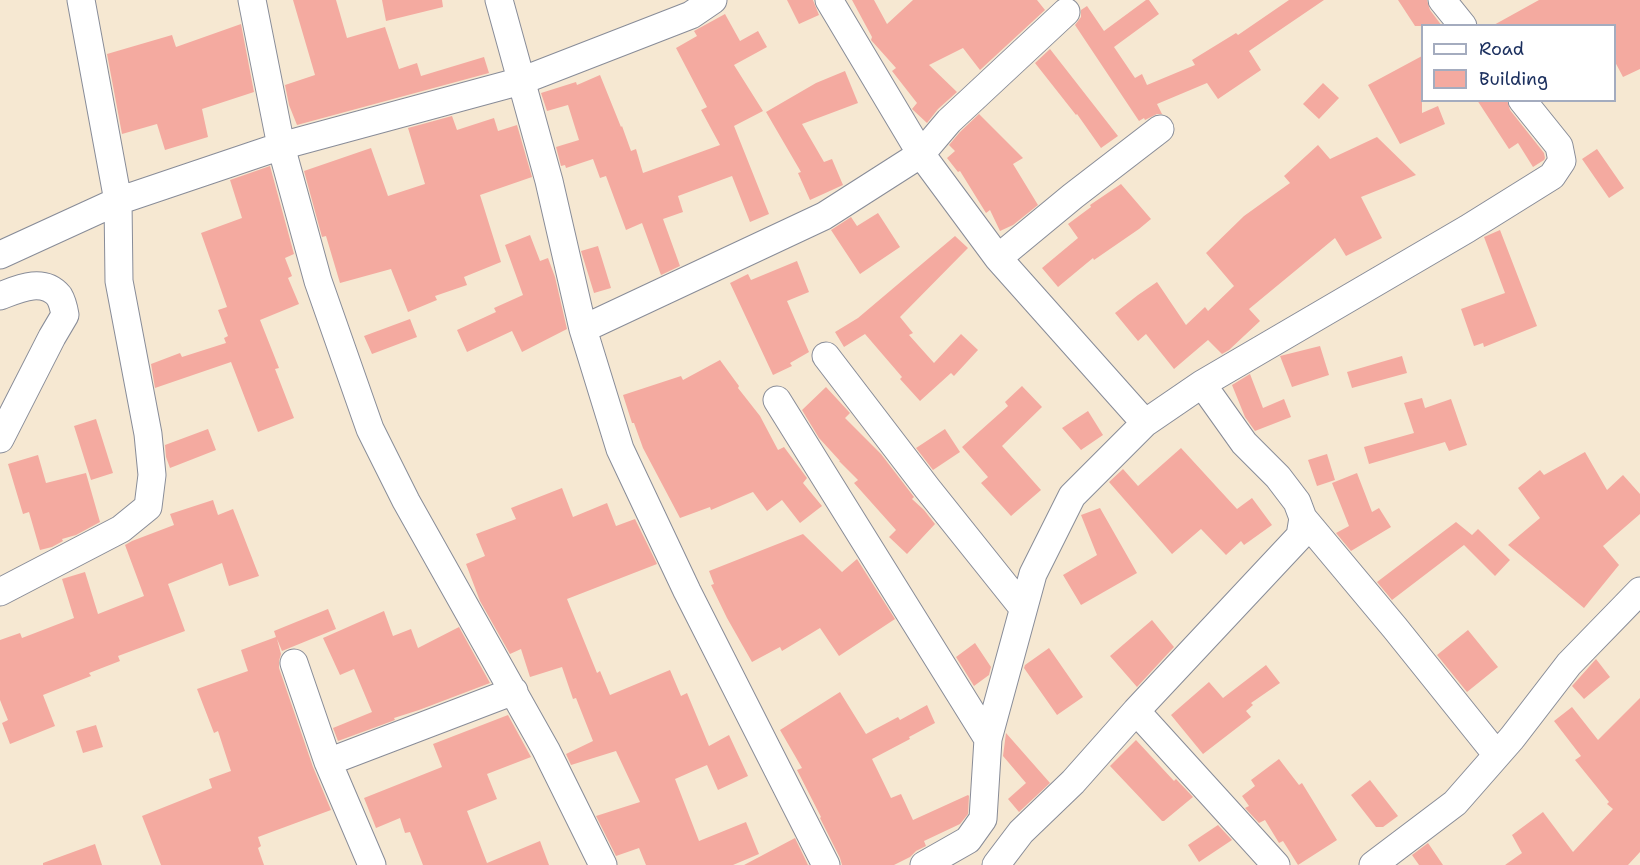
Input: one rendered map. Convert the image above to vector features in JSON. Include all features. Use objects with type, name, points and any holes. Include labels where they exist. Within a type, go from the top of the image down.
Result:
[{"type":"street","points":[[0,592],[122,529],[148,507],[153,475],[148,434],[119,281],[117,201],[81,0]]},
{"type":"street","points":[[252,0],[281,146],[318,281],[370,429],[406,501],[546,750],[603,865]]},
{"type":"street","points":[[499,0],[549,181],[583,329],[620,449],[687,591],[826,865]]},
{"type":"street","points":[[0,255],[117,201],[281,146],[521,81],[691,15],[713,0]]},
{"type":"street","points":[[829,0],[921,154],[998,258],[1145,423]]},
{"type":"street","points":[[1442,0],[1460,24]]},
{"type":"street","points":[[583,329],[824,216],[921,154],[949,121],[1066,12]]},
{"type":"street","points":[[924,865],[968,840],[983,819],[988,739],[1023,608],[1033,573],[1072,496],[1145,423],[1202,384],[1467,229],[1552,176],[1562,160],[1559,146],[1524,102]]},
{"type":"street","points":[[998,258],[1160,129]]},
{"type":"street","points":[[0,296],[27,286],[46,287],[59,297],[65,315],[0,439]]},
{"type":"street","points":[[826,356],[1023,608]]},
{"type":"street","points":[[1202,384],[1245,443],[1278,477],[1297,502],[1303,518],[1497,755]]},
{"type":"street","points":[[777,400],[988,739]]},
{"type":"street","points":[[996,865],[1021,831],[1073,782],[1136,711],[1300,536],[1303,518]]},
{"type":"street","points":[[1373,865],[1455,803],[1497,755],[1569,664],[1640,591]]},
{"type":"street","points":[[294,663],[328,762],[372,865]]},
{"type":"street","points":[[328,762],[514,691]]},
{"type":"street","points":[[1136,711],[1276,865]]},
{"type":"building","points":[[293,0],[336,0],[347,38],[385,27],[399,69],[417,63],[421,76],[484,57],[489,73],[297,125],[289,105],[285,85],[315,75]]},
{"type":"building","points":[[382,0],[442,0],[443,7],[386,21]]},
{"type":"building","points":[[787,0],[813,0],[819,15],[799,24]]},
{"type":"building","points":[[852,0],[874,0],[887,24],[913,0],[1037,0],[1045,10],[980,70],[963,48],[929,65],[957,92],[938,109],[927,123],[912,109],[917,103],[892,71],[896,68],[871,40],[872,37]]},
{"type":"building","points":[[1149,0],[1159,14],[1114,47],[1135,78],[1142,74],[1147,85],[1195,65],[1192,60],[1236,33],[1238,35],[1289,0],[1324,0],[1249,51],[1261,70],[1218,99],[1207,83],[1157,104],[1162,114],[1139,121],[1075,25],[1081,17],[1081,10],[1087,6],[1104,31]]},
{"type":"building","points":[[1398,0],[1427,0],[1430,10],[1440,24],[1415,26]]},
{"type":"building","points":[[1539,0],[1640,0],[1640,69],[1623,77],[1616,64],[1616,24],[1496,24]]},
{"type":"building","points":[[725,14],[740,41],[758,31],[767,47],[734,65],[763,111],[734,126],[769,214],[750,222],[732,176],[678,196],[683,212],[663,219],[680,266],[661,275],[642,223],[626,230],[606,176],[600,178],[593,159],[566,168],[565,165],[561,166],[556,147],[579,140],[568,105],[547,111],[541,93],[576,82],[577,85],[600,75],[631,151],[636,149],[643,173],[720,145],[701,110],[707,107],[676,48],[697,36],[694,31]]},
{"type":"building","points":[[241,24],[254,92],[202,109],[208,137],[165,150],[157,124],[122,134],[107,54],[172,35],[176,47]]},
{"type":"building","points":[[1050,49],[1118,136],[1101,148],[1077,114],[1035,63]]},
{"type":"building","points":[[1421,57],[1422,113],[1438,106],[1445,124],[1400,144],[1368,85]]},
{"type":"building","points":[[845,71],[858,103],[802,124],[824,162],[832,159],[843,185],[810,200],[798,173],[801,172],[766,112],[816,83]]},
{"type":"building","points":[[1323,83],[1339,98],[1319,119],[1303,104]]},
{"type":"building","points":[[1478,102],[1508,102],[1510,110],[1544,153],[1545,158],[1533,167],[1518,143],[1509,149]]},
{"type":"building","points":[[979,114],[1023,158],[1013,164],[1038,205],[1013,225],[1000,231],[990,210],[986,213],[960,171],[958,172],[947,158],[955,151],[949,145]]},
{"type":"building","points":[[452,116],[457,130],[494,118],[498,131],[517,125],[532,177],[480,195],[501,262],[464,277],[467,285],[435,296],[437,300],[408,312],[391,269],[340,283],[326,236],[322,237],[304,171],[371,148],[388,196],[425,184],[408,128]]},
{"type":"building","points":[[1377,137],[1416,175],[1361,197],[1382,238],[1346,256],[1335,238],[1249,309],[1260,321],[1229,350],[1222,354],[1208,340],[1174,369],[1146,334],[1138,341],[1115,313],[1157,282],[1186,325],[1205,307],[1208,311],[1234,286],[1206,253],[1244,216],[1290,183],[1284,176],[1318,145],[1330,159]]},
{"type":"building","points":[[1597,149],[1624,188],[1609,198],[1582,159]]},
{"type":"building","points":[[270,166],[294,254],[285,258],[292,276],[288,278],[299,304],[260,320],[279,368],[275,369],[294,418],[258,432],[231,362],[155,388],[151,364],[180,353],[182,357],[226,343],[224,338],[228,336],[218,310],[227,307],[201,233],[242,218],[230,180]]},
{"type":"building","points":[[1121,184],[1151,219],[1094,260],[1093,258],[1058,287],[1042,268],[1078,238],[1068,224],[1091,207],[1090,205]]},
{"type":"building","points":[[878,213],[900,247],[860,274],[831,230],[851,217],[857,226]]},
{"type":"building","points":[[1500,230],[1537,326],[1484,347],[1483,343],[1474,346],[1461,309],[1505,293],[1484,237]]},
{"type":"building","points":[[530,235],[540,261],[548,258],[555,277],[567,329],[522,352],[512,331],[467,352],[457,330],[496,312],[494,308],[523,295],[505,245]]},
{"type":"building","points":[[955,236],[968,248],[900,317],[913,333],[909,335],[934,363],[961,334],[978,350],[954,376],[951,373],[920,401],[865,334],[844,347],[835,332],[858,318]]},
{"type":"building","points":[[598,246],[611,288],[594,293],[581,251]]},
{"type":"building","points":[[797,261],[809,292],[787,301],[809,352],[790,363],[792,366],[773,375],[730,283],[748,274],[751,280]]},
{"type":"building","points":[[410,319],[417,337],[372,354],[364,336]]},
{"type":"building","points":[[1320,346],[1329,375],[1292,387],[1280,356]]},
{"type":"building","points":[[1402,356],[1407,373],[1352,388],[1347,372]]},
{"type":"building","points":[[720,360],[760,416],[778,450],[784,447],[807,478],[803,483],[822,506],[800,523],[782,500],[767,511],[753,492],[711,510],[710,507],[680,518],[643,448],[623,395],[681,376],[683,380]]},
{"type":"building","points":[[1250,374],[1263,408],[1284,399],[1291,417],[1255,431],[1245,417],[1232,385]]},
{"type":"building","points":[[1022,386],[1042,407],[1002,446],[1041,490],[1011,516],[981,483],[988,477],[962,447],[1008,406],[1005,402]]},
{"type":"building","points":[[826,387],[850,413],[845,418],[881,454],[914,497],[912,499],[935,524],[907,554],[889,537],[896,530],[854,483],[858,480],[819,438],[802,410]]},
{"type":"building","points":[[1422,398],[1425,408],[1451,399],[1467,445],[1449,451],[1445,442],[1369,464],[1364,447],[1414,433],[1404,403]]},
{"type":"building","points":[[1088,411],[1103,435],[1081,450],[1062,428]]},
{"type":"building","points":[[96,419],[113,473],[91,480],[74,426]]},
{"type":"building","points":[[208,429],[216,450],[170,468],[165,445]]},
{"type":"building","points":[[945,429],[960,452],[933,470],[916,448]]},
{"type":"building","points":[[1181,448],[1237,509],[1252,498],[1272,525],[1244,545],[1241,541],[1226,555],[1201,529],[1172,554],[1109,482],[1123,469],[1138,486]]},
{"type":"building","points":[[1585,452],[1607,490],[1623,475],[1640,494],[1640,514],[1603,546],[1619,565],[1584,608],[1508,545],[1540,518],[1518,488],[1540,470],[1544,475]]},
{"type":"building","points":[[1327,454],[1335,480],[1317,486],[1308,460]]},
{"type":"building","points":[[38,455],[46,483],[86,473],[100,522],[76,535],[62,539],[63,541],[52,547],[40,550],[29,512],[23,514],[8,464]]},
{"type":"building","points":[[1357,473],[1372,512],[1379,508],[1391,527],[1351,551],[1336,533],[1349,526],[1332,483]]},
{"type":"building","points":[[562,488],[573,517],[607,503],[616,526],[635,519],[657,564],[567,599],[597,673],[600,671],[610,695],[670,670],[681,696],[687,693],[709,746],[729,735],[748,776],[718,790],[707,765],[675,779],[699,841],[746,822],[759,854],[733,865],[646,865],[639,848],[616,856],[596,816],[640,802],[616,751],[571,765],[566,754],[593,741],[576,698],[573,699],[562,667],[530,677],[521,649],[510,654],[480,601],[466,564],[485,556],[476,534],[516,519],[511,508]]},
{"type":"building","points":[[213,500],[218,515],[233,509],[259,576],[229,586],[222,563],[168,584],[185,631],[118,656],[120,661],[89,673],[91,676],[43,695],[55,726],[10,744],[2,723],[8,720],[0,700],[0,640],[20,633],[22,638],[74,618],[62,579],[85,572],[98,614],[144,596],[125,545],[174,525],[170,514]]},
{"type":"building","points":[[1100,508],[1137,573],[1081,605],[1063,575],[1097,555],[1081,515]]},
{"type":"building","points":[[1456,522],[1472,535],[1478,529],[1510,560],[1495,576],[1464,545],[1392,600],[1377,582]]},
{"type":"building","points":[[803,534],[842,572],[857,559],[895,619],[839,656],[820,628],[782,651],[780,647],[752,662],[711,585],[714,584],[709,571]]},
{"type":"building","points":[[328,609],[336,629],[282,651],[277,639],[281,654],[279,668],[313,767],[331,810],[258,837],[261,846],[258,848],[264,865],[161,865],[142,816],[212,788],[209,779],[231,771],[218,731],[214,733],[197,689],[248,671],[241,650],[276,637],[274,631]]},
{"type":"building","points":[[384,611],[393,636],[411,629],[418,648],[459,627],[490,683],[338,741],[333,728],[372,712],[354,669],[340,675],[323,638]]},
{"type":"building","points":[[1152,620],[1174,647],[1137,687],[1110,656]]},
{"type":"building","points":[[1468,630],[1498,667],[1467,692],[1437,655]]},
{"type":"building","points":[[975,643],[991,667],[989,675],[974,686],[956,657]]},
{"type":"building","points":[[1049,648],[1083,697],[1057,715],[1024,668]]},
{"type":"building","points":[[1596,659],[1610,677],[1584,699],[1572,686]]},
{"type":"building","points":[[1266,665],[1280,683],[1251,703],[1253,705],[1246,711],[1251,717],[1203,754],[1171,715],[1209,682],[1223,698]]},
{"type":"building","points":[[840,692],[866,734],[898,717],[900,720],[927,705],[935,723],[872,759],[891,798],[901,794],[913,820],[969,796],[968,814],[960,824],[924,841],[926,846],[894,865],[842,865],[797,770],[802,768],[780,730]]},
{"type":"building","points":[[1640,698],[1640,852],[1628,865],[1505,865],[1522,853],[1512,835],[1543,812],[1573,852],[1613,809],[1575,760],[1581,756],[1554,721],[1572,707],[1598,740]]},
{"type":"building","points":[[508,715],[531,757],[487,774],[497,799],[467,811],[487,863],[540,841],[549,865],[423,865],[410,832],[405,833],[400,818],[376,828],[364,798],[442,767],[433,744]]},
{"type":"building","points":[[96,725],[103,747],[83,753],[76,731]]},
{"type":"building","points":[[1006,733],[1050,783],[1019,812],[1008,799],[1026,783],[1003,756]]},
{"type":"building","points":[[1136,740],[1174,781],[1176,779],[1193,797],[1164,821],[1110,766]]},
{"type":"building","points":[[1279,759],[1299,785],[1302,783],[1337,840],[1298,865],[1283,841],[1279,843],[1265,820],[1259,823],[1245,808],[1249,806],[1242,796],[1255,786],[1251,780]]},
{"type":"building","points":[[1370,780],[1398,816],[1383,827],[1376,827],[1351,795]]},
{"type":"building","points":[[1218,825],[1232,840],[1199,862],[1188,845]]},
{"type":"building","points":[[795,838],[808,865],[744,865]]},
{"type":"building","points":[[1428,843],[1443,865],[1419,865],[1412,855]]},
{"type":"building","points":[[95,844],[102,865],[43,865],[43,863]]}]
